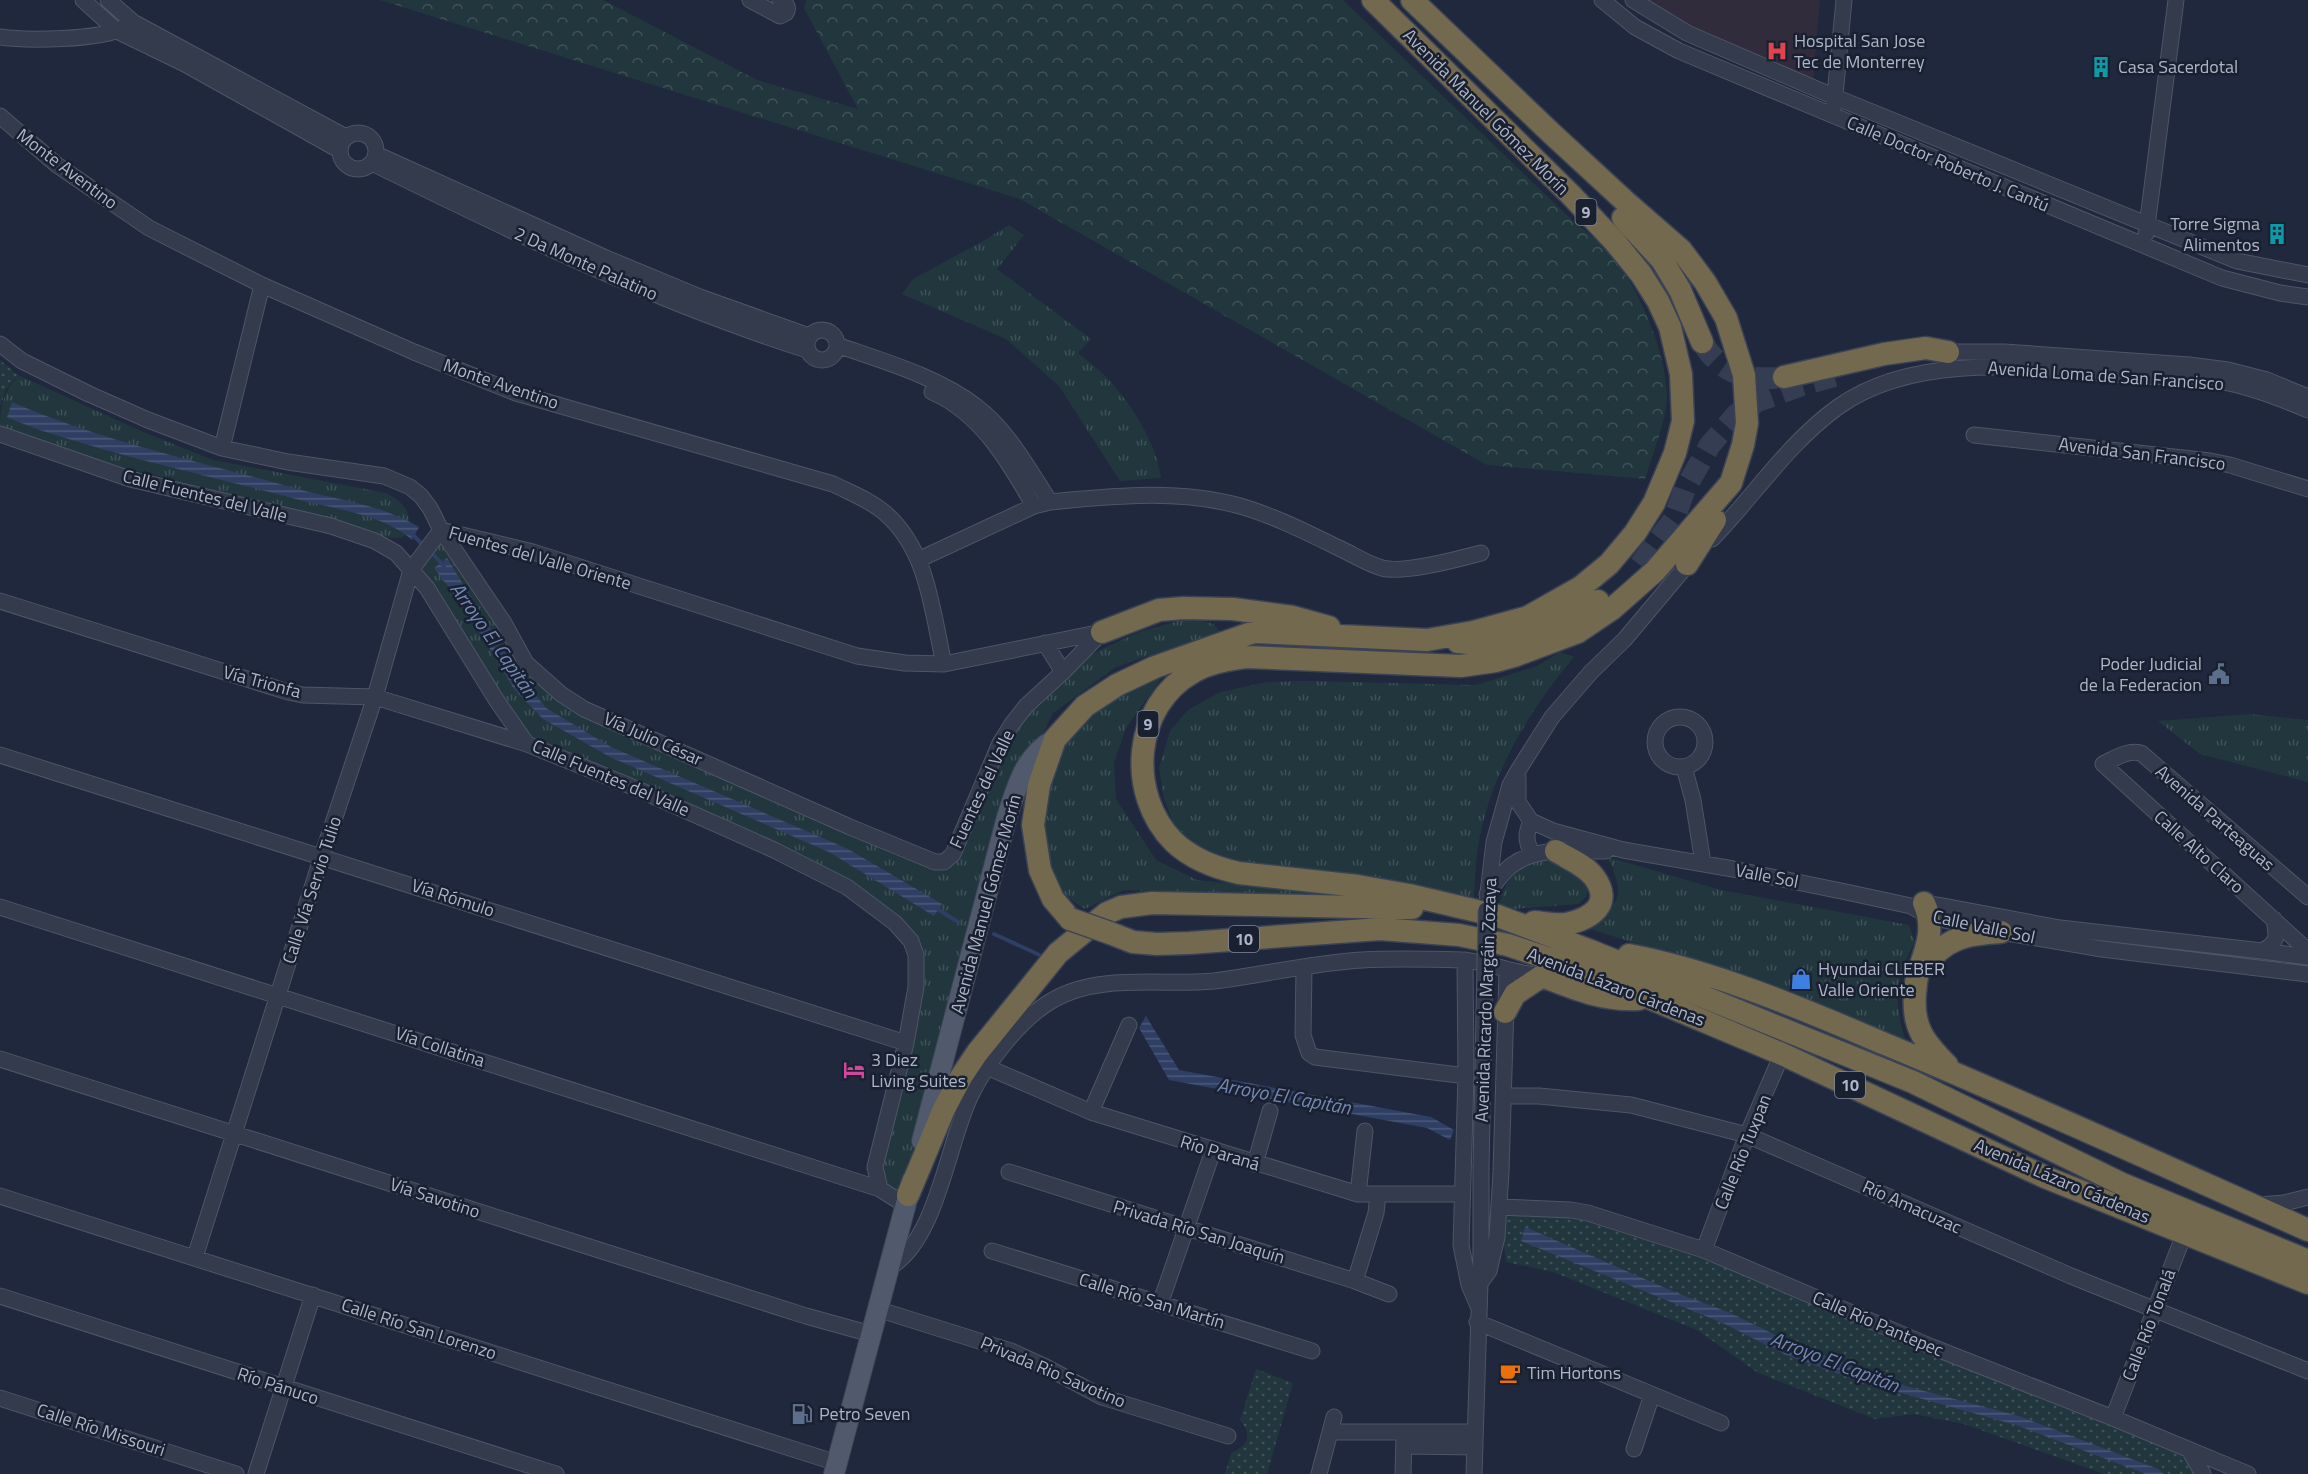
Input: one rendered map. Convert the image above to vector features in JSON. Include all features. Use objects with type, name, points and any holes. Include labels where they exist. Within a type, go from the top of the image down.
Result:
[{"type":"highway","name":"Avenida Manuel Gómez Morín","points":[[1055,739],[1085,706],[1118,685],[1155,667],[1254,632],[1426,640],[1473,632],[1528,617],[1581,587],[1609,564],[1635,533],[1654,503],[1675,453],[1683,421],[1681,374],[1670,327],[1658,301],[1641,274],[1616,242],[1373,0]]},
{"type":"highway","name":"Avenida Manuel Gómez Morín","points":[[1413,0],[1458,46],[1550,132],[1681,250],[1706,282],[1726,318],[1744,375],[1747,423],[1743,445],[1731,483],[1655,571],[1634,591],[1578,632],[1539,649],[1496,661],[1461,666],[1275,657],[1246,657],[1218,661],[1194,672],[1176,684],[1155,710],[1142,744],[1142,769],[1146,792],[1153,810],[1173,840],[1202,861],[1239,873],[1389,891],[1492,913]]},
{"type":"highway","points":[[1550,132],[1575,167],[1643,237],[1662,260],[1680,290],[1702,342]]},
{"type":"highway","points":[[1784,377],[1884,354],[1926,348],[1948,352]]},
{"type":"highway","points":[[1843,374],[1896,361],[1948,352]]},
{"type":"highway","points":[[1687,564],[1725,507],[1731,483]]},
{"type":"highway","points":[[1426,640],[1501,645],[1529,637],[1578,614],[1611,591],[1640,565]]},
{"type":"highway","points":[[1102,632],[1159,610],[1233,609],[1293,617],[1374,639]]},
{"type":"highway","name":"Avenida Lázaro Cárdenas","points":[[1055,739],[1039,784],[1033,825],[1040,870],[1053,899],[1070,919],[1133,942],[1157,944],[1380,929],[1459,935],[1508,945],[1585,971],[1782,1054],[2045,1177],[2308,1283]]},
{"type":"highway","points":[[907,1200],[945,1109],[977,1053],[1058,953],[1107,914],[1121,907],[1152,903],[1403,907],[1492,913],[1555,924],[1584,919],[1596,912],[1602,901],[1600,889],[1594,877],[1580,865],[1556,851]]},
{"type":"highway","points":[[1922,909],[1928,945],[1917,974],[1913,1014],[1930,1048],[1955,1072]]},
{"type":"highway","name":"Avenida Lázaro Cárdenas","points":[[1492,913],[1913,1082],[2122,1184],[2308,1261]]},
{"type":"highway","points":[[1917,974],[1932,955],[1947,943],[1964,935],[2001,932]]},
{"type":"highway","points":[[1591,951],[1649,959],[1793,1006],[1955,1072],[2308,1230]]},
{"type":"highway","points":[[1505,1012],[1515,994],[1542,976],[1599,997],[1622,1000],[1650,999]]},
{"type":"main road","name":"Avenida Manuel Gómez Morín","points":[[835,1468],[1007,817],[1017,787],[1030,760],[1038,750],[1055,739]]},
{"type":"street","points":[[83,0],[117,31],[343,144]]},
{"type":"street","points":[[108,0],[133,22],[343,144]]},
{"type":"street","points":[[750,0],[780,16],[786,13],[788,8],[780,0]]},
{"type":"street","name":"Calle Doctor Roberto J. Cantú","points":[[1602,0],[1635,27],[1679,51],[2222,278],[2280,293],[2308,297]]},
{"type":"street","name":"Calle Doctor Roberto J. Cantú","points":[[1633,0],[1687,33],[2237,261],[2308,275]]},
{"type":"street","points":[[1832,115],[1836,96],[1844,0]]},
{"type":"street","points":[[2143,245],[2148,224],[2176,0]]},
{"type":"street","points":[[0,37],[24,40],[106,34],[133,22]]},
{"type":"street","name":"Monte Aventino","points":[[0,116],[57,165],[123,212],[149,228],[262,285],[414,352],[516,393],[833,484],[866,500],[884,511],[897,524],[920,559],[944,664]]},
{"type":"street","points":[[357,133],[367,135],[375,143],[374,159],[362,169],[350,167],[342,159],[343,144],[357,133]]},
{"type":"street","name":"2 Da Monte Palatino","points":[[374,159],[598,271],[693,311],[808,343]]},
{"type":"street","points":[[222,448],[262,285]]},
{"type":"street","points":[[817,330],[827,330],[834,336],[836,350],[826,360],[817,360],[808,343],[817,330]]},
{"type":"street","name":"Fuentes del Valle Oriente","points":[[0,345],[22,361],[89,394],[148,420],[222,448],[396,480],[422,496],[441,530],[533,552],[857,656],[905,663],[944,664],[1102,632]]},
{"type":"street","points":[[836,350],[896,366],[953,391],[979,408],[1003,434],[1050,502]]},
{"type":"street","points":[[836,350],[944,397],[970,416],[1012,468],[1034,506]]},
{"type":"street","name":"Avenida Loma de San Francisco","points":[[1948,352],[2004,352],[2199,366],[2228,370],[2267,380],[2308,397]]},
{"type":"street","name":"Avenida Loma de San Francisco","points":[[1687,564],[1796,445],[1838,408],[1865,391],[1895,379],[1942,371],[2006,365],[2128,376],[2191,377],[2264,392],[2308,410]]},
{"type":"street","name":"Calle Fuentes del Valle","points":[[0,435],[130,479],[332,526],[375,541],[396,553],[427,588],[497,701],[527,744],[635,788],[774,850],[847,888],[895,923],[911,941],[916,955],[916,987],[906,1043],[875,1167],[880,1189]]},
{"type":"street","name":"Avenida San Francisco","points":[[1974,435],[2210,461],[2308,489]]},
{"type":"street","points":[[920,559],[1034,506],[1050,502],[1152,494],[1214,500],[1242,506],[1285,522],[1384,568],[1405,568],[1452,561],[1480,553]]},
{"type":"street","name":"Calle Vía Servio Tulio","points":[[195,1257],[322,856],[375,697],[411,570],[441,530]]},
{"type":"street","name":"Vía Julio César","points":[[441,530],[504,623],[526,663],[561,694],[601,716],[935,862]]},
{"type":"street","name":"Avenida Ricardo Margáin Zozaya","points":[[1474,1474],[1478,1286],[1481,1251],[1481,1169],[1492,913],[1487,894],[1499,823],[1510,785],[1552,717],[1591,672],[1625,639],[1687,564]]},
{"type":"street","name":"Vía Trionfa","points":[[0,601],[288,692],[303,695],[375,697],[527,744]]},
{"type":"street","name":"Fuentes del Valle","points":[[935,862],[944,862],[953,854],[1000,743],[1012,724],[1026,706],[1102,632]]},
{"type":"street","points":[[1045,643],[1063,672]]},
{"type":"street","name":"Avenida Parteaguas","points":[[2118,756],[2130,752],[2141,753],[2308,897]]},
{"type":"street","name":"Vía Rómulo","points":[[0,755],[906,1043]]},
{"type":"street","name":"Calle Alto Claro","points":[[2118,756],[2103,764],[2308,951]]},
{"type":"street","points":[[1684,767],[1693,800],[1703,863]]},
{"type":"street","points":[[1519,769],[1518,802],[1531,821],[1526,840],[1532,854]]},
{"type":"street","name":"Valle Sol","points":[[1531,821],[1553,831],[1623,850],[1703,863],[1922,909]]},
{"type":"street","name":"Valle Sol","points":[[1487,894],[1512,865],[1532,854],[1556,851],[1623,850]]},
{"type":"street","name":"Vía Collatina","points":[[0,907],[880,1189]]},
{"type":"street","name":"Calle Valle Sol","points":[[1922,909],[2001,932],[2102,949],[2308,974]]},
{"type":"street","name":"Calle Valle Sol","points":[[1922,909],[2060,928],[2308,957]]},
{"type":"street","points":[[2262,951],[2275,942],[2274,919]]},
{"type":"street","points":[[888,1268],[899,1262],[908,1252],[939,1193],[962,1114],[987,1066],[1024,1022],[1054,999],[1094,986],[1211,981],[1361,960],[1465,960],[1507,971],[1542,976]]},
{"type":"street","points":[[1465,960],[1466,1076],[1461,1245],[1469,1285],[1478,1314],[1652,1395],[1721,1424]]},
{"type":"street","points":[[1304,968],[1303,1035],[1309,1053],[1315,1057],[1466,1076]]},
{"type":"street","name":"Avenida Ricardo Margáin Zozaya","points":[[1478,1286],[1489,1270],[1495,1250],[1499,1207],[1507,971]]},
{"type":"street","points":[[1091,1112],[1129,1025]]},
{"type":"street","name":"Calle Río Tuxpan","points":[[1704,1250],[1747,1135],[1782,1054]]},
{"type":"street","name":"Vía Savotino","points":[[0,1059],[806,1316],[871,1334]]},
{"type":"street","name":"Río Paraná","points":[[987,1066],[1091,1112],[1358,1194],[1462,1194]]},
{"type":"street","name":"Río Amacuzac","points":[[1503,1096],[1539,1096],[1631,1105],[1747,1135],[2071,1276],[2308,1371]]},
{"type":"street","points":[[1255,1164],[1270,1111]]},
{"type":"street","points":[[1358,1194],[1365,1131]]},
{"type":"street","points":[[1160,1304],[1214,1151]]},
{"type":"street","name":"Privada Río San Joaquín","points":[[1009,1172],[1355,1281],[1389,1294]]},
{"type":"street","points":[[880,1189],[907,1200]]},
{"type":"street","points":[[1355,1281],[1376,1213],[1378,1194]]},
{"type":"street","name":"Calle Río San Lorenzo","points":[[0,1196],[313,1295],[835,1468]]},
{"type":"street","points":[[2254,1206],[2284,1203],[2308,1197]]},
{"type":"street","name":"Calle Río Pantepec","points":[[1499,1207],[1571,1210],[1588,1213],[1704,1250],[1932,1347],[2248,1474]]},
{"type":"street","name":"Calle Río Tonalá","points":[[2113,1418],[2185,1232]]},
{"type":"street","name":"Calle Río San Martín","points":[[992,1251],[1312,1351]]},
{"type":"street","points":[[256,1474],[313,1295]]},
{"type":"street","name":"Río Pánuco","points":[[0,1296],[284,1389],[556,1474]]},
{"type":"street","name":"Privada Rio Savotino","points":[[878,1309],[1011,1351],[1102,1397],[1228,1436]]},
{"type":"street","points":[[1634,1449],[1652,1395]]},
{"type":"street","name":"Calle Río Missouri","points":[[0,1398],[236,1474]]},
{"type":"street","points":[[1319,1474],[1333,1424],[1404,1439],[1475,1440]]},
{"type":"street","points":[[1403,1474],[1404,1439]]},
{"type":"street","points":[[2189,1450],[2203,1474]]},
{"type":"shaded area","name":"Hospital San Jose Tec de Monterrey","points":[[1641,0],[1820,0],[1813,82],[1677,24]]},
{"type":"green space","points":[[380,0],[603,0],[757,80],[858,109],[804,8],[806,0],[1343,0],[1573,221],[1598,240],[1617,261],[1629,279],[1658,346],[1667,389],[1664,417],[1645,479],[1487,465],[1020,199]]},
{"type":"green space","points":[[1009,225],[1024,235],[997,269],[1091,339],[1078,353],[1106,377],[1135,414],[1149,438],[1161,478],[1120,481],[1059,386],[1006,339],[902,294],[913,279]]},
{"type":"green space","points":[[0,360],[18,375],[6,389],[0,407]]},
{"type":"green space","points":[[18,375],[141,431],[213,460],[386,493],[398,500],[406,509],[409,520],[407,533],[401,538],[390,538],[332,519],[113,465],[0,427],[4,399]]},
{"type":"green space","points":[[441,530],[504,623],[561,694],[935,862],[953,854],[1000,743],[1063,672],[1100,650],[1139,632],[1178,621],[1199,619],[1213,624],[1222,634],[1192,641],[1116,667],[1053,713],[1017,787],[905,1205],[880,1189],[875,1167],[916,987],[904,932],[847,887],[527,744],[411,570]]},
{"type":"green space","points":[[1560,652],[1574,657],[1529,719],[1504,763],[1494,787],[1480,836],[1473,910],[1223,870],[1177,832],[1164,799],[1159,768],[1170,731],[1188,710],[1220,692],[1267,682],[1476,685],[1537,666]]},
{"type":"green space","points":[[1165,673],[1126,728],[1114,763],[1116,799],[1156,860],[1197,880],[1365,898],[1124,890],[1085,909],[1062,894],[1041,848],[1052,756],[1094,704]]},
{"type":"green space","points":[[2250,714],[2308,720],[2308,782],[2200,754],[2158,721]]},
{"type":"green space","points":[[1608,857],[1721,890],[1909,925],[1915,942],[1904,966],[1898,989],[1899,1013],[1905,1039],[1706,965],[1574,924],[1600,913],[1615,902],[1618,885]]},
{"type":"green space","points":[[1534,858],[1551,858],[1576,868],[1588,888],[1586,897],[1578,904],[1500,910],[1501,896],[1514,874]]},
{"type":"green space","points":[[1499,1207],[1608,1218],[2189,1450],[2203,1474],[2104,1474],[1964,1424],[1914,1414],[1875,1419],[1758,1373],[1697,1330],[1553,1272],[1506,1262]]},
{"type":"green space","points":[[1256,1369],[1293,1383],[1267,1474],[1225,1474],[1231,1453],[1247,1440],[1246,1430],[1240,1420]]},
{"type":"water","points":[[12,402],[82,429],[375,508],[419,527],[412,540],[387,524],[355,513],[149,462],[66,438],[7,417]]},
{"type":"water","points":[[447,558],[517,672],[546,708],[611,747],[848,849],[942,904],[934,916],[829,852],[610,757],[543,719],[514,689],[468,612],[434,568]]},
{"type":"water","points":[[1146,1016],[1179,1070],[1431,1117],[1454,1130],[1450,1140],[1427,1128],[1169,1080],[1139,1028]]},
{"type":"water","points":[[1525,1227],[1677,1293],[1728,1312],[1792,1343],[1909,1387],[2019,1416],[2158,1469],[2164,1474],[2146,1474],[2016,1425],[1858,1381],[1786,1355],[1725,1324],[1521,1241]]},
{"type":"waterway","name":"Arroyo El Capitán","points":[[411,533],[425,547]]},
{"type":"waterway","name":"Arroyo El Capitán","points":[[431,552],[444,566]]},
{"type":"waterway","name":"Arroyo El Capitán","points":[[936,908],[958,922]]},
{"type":"waterway","name":"Arroyo El Capitán","points":[[994,934],[1046,958]]},
{"type":"tunnel","points":[[1702,342],[1717,361],[1736,373],[1759,378],[1784,377]]},
{"type":"tunnel","points":[[1640,565],[1674,519],[1685,489],[1710,445],[1737,414],[1758,401],[1838,375]]},
{"type":"place","name":"Hospital San Jose Tec de Monterrey","points":[[1777,51]]},
{"type":"place","name":"Casa Sacerdotal","points":[[2101,67]]},
{"type":"place","name":"Torre Sigma Alimentos","points":[[2277,234]]},
{"type":"place","name":"Poder Judicial de la Federacion","points":[[2219,674]]},
{"type":"place","name":"Hyundai CLEBER Valle Oriente","points":[[1801,979]]},
{"type":"place","name":"3 Diez Living Suites","points":[[854,1070]]},
{"type":"place","name":"Tim Hortons","points":[[1510,1373]]},
{"type":"place","name":"Petro Seven","points":[[802,1414]]}]
